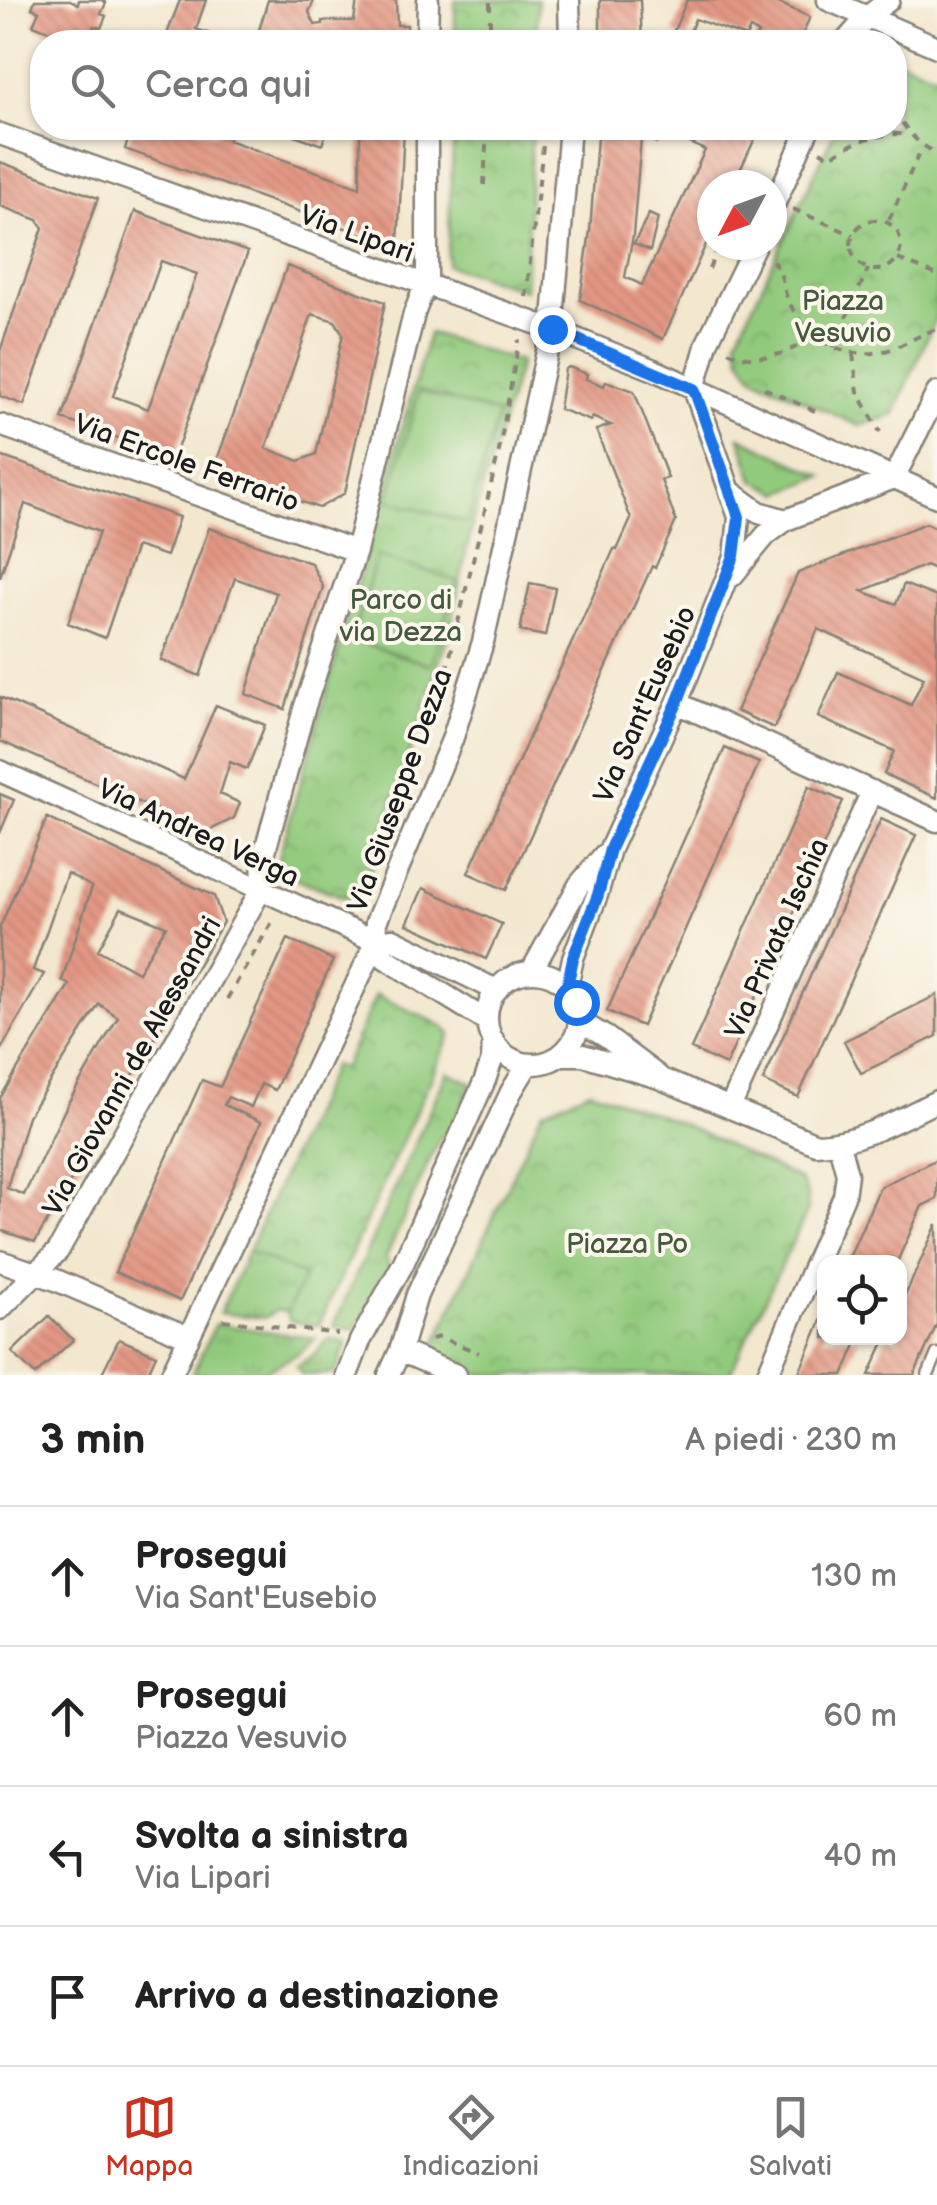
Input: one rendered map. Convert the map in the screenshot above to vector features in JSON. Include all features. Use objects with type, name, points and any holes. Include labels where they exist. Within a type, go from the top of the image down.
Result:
[{"type":"street","points":[[428,0],[428,30]]},
{"type":"street","points":[[570,0],[570,30]]},
{"type":"street","points":[[828,0],[897,30]]},
{"type":"street","points":[[856,30],[889,0]]},
{"type":"street","points":[[907,34],[937,47]]},
{"type":"street","name":"Via Lipari","points":[[0,134],[552,329],[694,389]]},
{"type":"street","points":[[262,888],[263,858],[305,706],[356,550],[414,314],[425,286],[427,140]]},
{"type":"street","name":"Via Giuseppe Dezza","points":[[375,941],[376,922],[452,740],[483,642],[552,329],[569,140]]},
{"type":"street","points":[[787,177],[804,140]]},
{"type":"street","points":[[727,581],[739,517],[694,389],[707,343],[757,260]]},
{"type":"street","points":[[694,389],[937,497]]},
{"type":"street","points":[[727,581],[766,534],[786,520],[894,478],[937,392]]},
{"type":"street","name":"Via Ercole Ferrario","points":[[0,425],[356,550]]},
{"type":"street","points":[[733,493],[760,512],[786,520]]},
{"type":"street","name":"Via Sant'Eusebio","points":[[567,987],[610,849],[727,581]]},
{"type":"street","points":[[677,703],[937,820]]},
{"type":"street","name":"Via Andrea Verga","points":[[0,771],[375,941]]},
{"type":"street","name":"Via Privata Ischia","points":[[730,1108],[872,791]]},
{"type":"street","name":"Via Sant'Eusebio","points":[[531,972],[579,885],[610,849]]},
{"type":"street","name":"Via Giovanni de Alessandri","points":[[0,1310],[58,1251],[262,888]]},
{"type":"street","points":[[375,941],[393,939],[496,990]]},
{"type":"street","points":[[347,1375],[360,1341],[403,1264],[478,1097],[492,1060],[490,1031],[489,1002],[496,990],[510,978],[531,972],[548,974],[567,987],[576,1002],[579,1021],[573,1041],[561,1055],[547,1062],[528,1064],[508,1057],[490,1031],[385,958],[375,941]]},
{"type":"street","points":[[171,1375],[375,941]]},
{"type":"street","points":[[579,1021],[659,1078]]},
{"type":"street","points":[[561,1055],[583,1055],[659,1078],[816,1144],[839,1144],[868,1134],[937,1102]]},
{"type":"street","points":[[388,1375],[400,1351],[417,1295],[510,1092],[528,1064]]},
{"type":"street","points":[[767,1375],[844,1196],[847,1174],[839,1144]]},
{"type":"street","points":[[0,1260],[188,1337]]},
{"type":"street","points":[[400,1351],[456,1375]]},
{"type":"lane","points":[[928,1375],[937,1354]]},
{"type":"path","points":[[490,0],[490,30]]},
{"type":"path","points":[[908,134],[922,147],[937,152]]},
{"type":"path","points":[[484,185],[487,140]]},
{"type":"path","points":[[526,299],[544,140]]},
{"type":"path","points":[[812,140],[830,156],[861,140]]},
{"type":"path","points":[[888,222],[922,147]]},
{"type":"path","points":[[787,210],[853,235]]},
{"type":"path","points":[[868,221],[888,222],[901,238],[898,259],[882,270],[868,269],[853,255],[853,235],[868,221]]},
{"type":"path","points":[[898,259],[937,276]]},
{"type":"path","points":[[709,269],[713,260]]},
{"type":"path","points":[[770,260],[780,270],[792,308],[812,335],[833,347],[852,354],[873,354],[937,329]]},
{"type":"path","points":[[833,347],[868,269]]},
{"type":"path","points":[[728,352],[740,358],[770,356],[804,343],[812,335]]},
{"type":"path","points":[[438,704],[499,451],[518,346]]},
{"type":"path","points":[[852,354],[858,392],[880,432]]},
{"type":"path","points":[[764,388],[817,412]]},
{"type":"path","points":[[216,1319],[342,1334]]},
{"type":"path","points":[[424,1340],[439,1338],[479,1354]]},
{"type":"green space","points":[[455,0],[538,0],[537,30],[455,30]]},
{"type":"green space","name":"Piazza Vesuvio","points":[[907,63],[937,75],[937,315],[894,415],[859,426],[754,377],[741,358],[737,339],[774,260],[787,260],[787,232],[830,140],[907,140]]},
{"type":"green space","points":[[453,140],[531,140],[525,290],[447,265]]},
{"type":"green space","name":"Parco di via Dezza","points":[[429,333],[520,362],[472,525],[450,630],[360,903],[275,871]]},
{"type":"green space","points":[[419,391],[498,414],[467,523],[388,500]]},
{"type":"green space","points":[[740,437],[823,476],[780,493],[754,480]]},
{"type":"green space","points":[[377,556],[457,581],[431,665],[351,640]]},
{"type":"green space","points":[[376,995],[443,1026],[451,1034],[319,1325],[290,1321],[287,1313],[304,1276],[248,1251],[333,1065],[343,1069]]},
{"type":"green space","points":[[447,1072],[472,1083],[450,1134],[440,1137],[386,1257],[390,1269],[355,1329],[333,1327]]},
{"type":"green space","name":"Piazza Po","points":[[590,1090],[681,1123],[800,1180],[807,1194],[808,1210],[729,1375],[479,1375],[431,1354],[542,1111]]},
{"type":"green space","points":[[248,1251],[305,1276],[287,1313],[277,1310],[264,1318],[220,1313]]},
{"type":"green space","points":[[215,1324],[316,1338],[299,1353],[258,1375],[192,1375]]},
{"type":"green space","points":[[328,1339],[348,1341],[335,1374],[302,1375],[297,1366]]},
{"type":"building","points":[[35,0],[70,0],[78,4],[79,0],[102,0],[106,3],[101,14],[106,16],[101,28],[47,30],[33,25],[39,11],[32,8]]},
{"type":"building","points":[[180,0],[206,0],[196,29],[199,30],[169,30]]},
{"type":"building","points":[[268,0],[314,1],[309,12],[315,25],[323,21],[354,21],[357,0],[396,0],[397,25],[407,25],[407,30],[259,30]]},
{"type":"building","points":[[600,0],[640,0],[641,30],[600,30]]},
{"type":"building","points":[[687,0],[772,0],[810,17],[804,30],[726,30],[695,19],[691,30],[674,30]]},
{"type":"building","points":[[128,140],[228,140],[360,187],[360,140],[403,140],[398,242],[376,239],[125,149]]},
{"type":"building","points":[[597,140],[641,140],[633,236],[625,277],[642,285],[705,150],[684,140],[754,140],[740,170],[697,170],[699,260],[663,339],[580,300]]},
{"type":"building","points":[[0,162],[98,198],[24,405],[0,396],[0,351],[43,228],[38,220],[0,206]]},
{"type":"building","points":[[135,211],[248,252],[174,457],[62,419]],"holes":[[[161,261],[197,274],[148,409],[113,396]]]},
{"type":"building","points":[[649,214],[658,218],[650,251],[634,244]]},
{"type":"building","points":[[287,266],[385,302],[345,493],[319,508],[213,471]],"holes":[[[312,314],[335,321],[343,334],[316,454],[299,461],[266,448]]]},
{"type":"building","points":[[569,367],[604,386],[606,381],[634,391],[668,478],[661,480],[676,521],[506,890],[468,873],[631,519],[596,430],[611,425],[559,409],[565,369]]},
{"type":"building","points":[[0,456],[179,517],[166,556],[136,546],[105,638],[68,623],[99,532],[25,504],[0,577]]},
{"type":"building","points":[[926,523],[937,528],[937,570],[926,565],[862,591],[896,604],[904,584],[937,597],[937,798],[884,774],[894,751],[818,717],[838,672],[911,705],[924,677],[818,629],[774,728],[736,711],[798,573]]},
{"type":"building","points":[[209,528],[311,563],[323,587],[285,709],[246,694],[276,593],[235,578],[200,676],[161,660]]},
{"type":"building","points":[[530,583],[555,588],[545,636],[520,631]]},
{"type":"building","points":[[0,697],[184,779],[216,705],[265,725],[247,769],[230,762],[220,794],[240,803],[234,818],[206,832],[0,741]]},
{"type":"building","points":[[725,748],[759,763],[642,1026],[607,1011]]},
{"type":"building","points":[[809,786],[843,801],[726,1065],[691,1049]]},
{"type":"building","points":[[0,794],[14,800],[0,833]]},
{"type":"building","points":[[47,818],[214,896],[223,922],[35,1242],[0,1230],[0,1098],[69,985],[62,980],[92,887],[67,873],[33,970],[44,974],[0,1051],[0,927]],"holes":[[[121,908],[166,926],[138,972],[98,950]],[[99,1004],[118,1017],[68,1103],[24,1195],[7,1188],[28,1116]]]},
{"type":"building","points":[[881,819],[916,835],[798,1097],[763,1081]]},
{"type":"building","points":[[423,888],[502,924],[486,959],[407,924]]},
{"type":"building","points":[[288,939],[333,960],[275,1090],[261,1084],[251,1107],[228,1097],[224,1105],[261,1122],[180,1301],[115,1272],[202,1080],[220,1087]]},
{"type":"building","points":[[937,995],[937,1036],[861,1073],[844,1041]]},
{"type":"building","points":[[937,1159],[937,1199],[922,1206],[900,1255],[850,1255],[880,1187]]},
{"type":"building","points":[[937,1224],[937,1324],[914,1375],[869,1375],[883,1345],[907,1345],[907,1291]]},
{"type":"building","points":[[49,1316],[73,1340],[35,1375],[12,1352]]},
{"type":"building","points":[[817,1330],[817,1345],[856,1345],[843,1375],[798,1375]]},
{"type":"building","points":[[119,1339],[156,1355],[147,1375],[101,1375]]},
{"type":"route","points":[[552,329],[694,389],[739,517],[727,581],[610,849],[598,895],[573,958],[567,987],[576,1002]]}]
